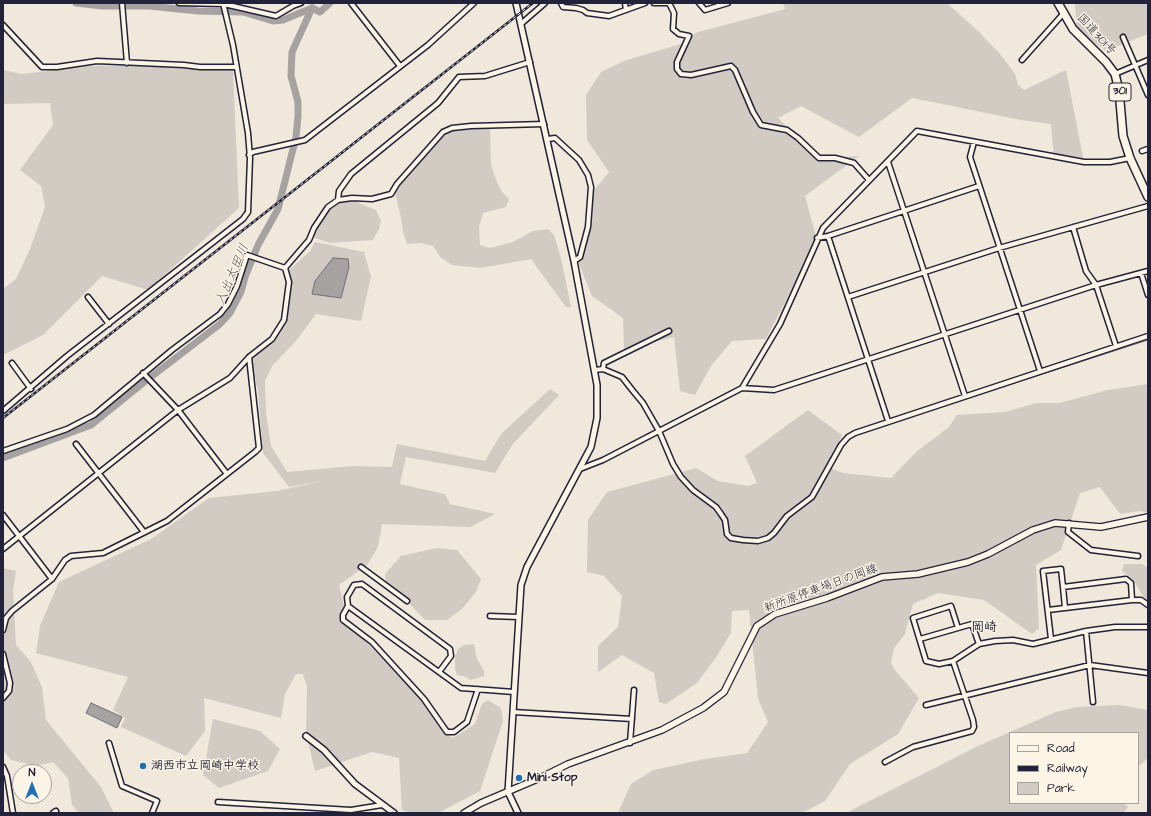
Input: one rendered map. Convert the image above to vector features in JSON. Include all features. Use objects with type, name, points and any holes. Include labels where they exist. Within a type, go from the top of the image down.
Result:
[{"type":"highway","name":"国道301号","points":[[1058,3],[1073,29],[1106,62],[1115,74],[1120,90],[1121,125],[1130,158],[1148,197]]},
{"type":"main road","name":"新所原停車場日の岡線","points":[[464,813],[481,803],[568,764],[594,753],[630,742],[683,720],[711,703],[724,692],[757,626],[767,618],[827,598],[882,577],[918,574],[968,562],[988,554],[1032,530],[1055,523],[1069,523],[1101,527],[1148,517]]},
{"type":"street","points":[[122,3],[127,63]]},
{"type":"street","points":[[179,3],[223,3],[276,16],[301,3]]},
{"type":"street","points":[[3,411],[31,389],[67,356],[243,219],[248,212],[248,133],[223,3]]},
{"type":"street","points":[[351,3],[400,66]]},
{"type":"street","points":[[249,155],[253,152],[305,140],[428,45],[474,3]]},
{"type":"street","points":[[516,3],[522,23],[574,261],[595,370],[597,418],[591,446],[527,567],[521,585],[508,792],[518,813]]},
{"type":"street","points":[[522,23],[545,3]]},
{"type":"street","points":[[561,3],[564,7],[583,10],[587,14],[609,16],[645,3]]},
{"type":"street","points":[[625,3],[626,10]]},
{"type":"street","points":[[654,3],[669,3],[674,13],[673,29],[679,34],[689,36],[677,62],[677,69],[681,74],[691,75],[731,66],[735,70],[753,112],[761,125],[787,130],[798,138],[819,158],[835,158],[854,163],[869,180]]},
{"type":"street","points":[[699,3],[705,10],[727,3]]},
{"type":"street","points":[[1022,60],[1063,14]]},
{"type":"street","points":[[3,25],[42,67],[57,67],[97,61],[184,64],[200,67],[236,67]]},
{"type":"street","points":[[1123,37],[1148,95]]},
{"type":"street","points":[[1115,74],[1148,60]]},
{"type":"street","points":[[338,200],[339,191],[351,174],[438,103],[455,84],[459,77],[485,76],[530,62]]},
{"type":"street","points":[[285,268],[309,240],[314,228],[328,207],[338,200],[352,198],[372,199],[391,194],[397,184],[443,132],[452,128],[471,126],[544,124]]},
{"type":"street","points":[[742,388],[780,324],[817,238],[823,228],[833,215],[888,162],[917,131],[1084,162],[1105,162],[1130,158]]},
{"type":"street","points":[[548,139],[555,138],[579,160],[588,175],[591,187],[588,227],[580,257],[574,261]]},
{"type":"street","points":[[974,142],[970,157],[1040,371]]},
{"type":"street","points":[[1142,151],[1148,149]]},
{"type":"street","points":[[888,162],[964,396]]},
{"type":"street","points":[[817,238],[828,236],[979,186]]},
{"type":"street","points":[[848,297],[999,248],[1148,206]]},
{"type":"street","points":[[1073,227],[1086,271],[1096,285],[1116,346]]},
{"type":"street","points":[[828,236],[888,421]]},
{"type":"street","points":[[3,451],[67,429],[94,415],[143,373],[220,314],[228,304],[237,286],[247,255],[285,268]]},
{"type":"street","points":[[3,549],[178,410],[230,378],[249,357],[272,339],[284,320],[289,282],[285,268]]},
{"type":"street","points":[[580,468],[603,460],[742,388],[774,390],[1096,285],[1148,271]]},
{"type":"street","points":[[1141,273],[1148,295]]},
{"type":"street","points":[[88,297],[109,324]]},
{"type":"street","points":[[603,369],[604,363],[669,332]]},
{"type":"street","points":[[595,370],[603,369],[622,377],[643,403],[659,431],[673,464],[681,477],[693,490],[716,508],[721,514],[725,520],[728,534],[731,538],[758,541],[768,538],[774,534],[787,516],[812,497],[841,445],[848,437],[888,421],[1148,336]]},
{"type":"street","points":[[3,630],[6,618],[12,611],[52,579],[65,560],[71,556],[103,553],[167,521],[259,448],[249,357]]},
{"type":"street","points":[[12,363],[31,389]]},
{"type":"street","points":[[143,373],[178,410],[227,474]]},
{"type":"street","points":[[76,444],[144,532]]},
{"type":"street","points":[[3,515],[52,579]]},
{"type":"street","points":[[1069,523],[1068,532],[1091,550],[1138,556]]},
{"type":"street","points":[[361,567],[407,601]]},
{"type":"street","points":[[1051,639],[1043,571],[1061,569],[1065,608]]},
{"type":"street","points":[[1063,586],[1126,579],[1131,583],[1132,600]]},
{"type":"street","points":[[439,672],[451,656],[450,650],[362,584],[356,583],[347,597],[348,606],[343,615],[343,620],[379,649],[424,699],[448,732],[454,732],[466,722],[478,689]]},
{"type":"street","points":[[1048,610],[1132,600],[1141,600],[1148,605]]},
{"type":"street","points":[[348,606],[461,688],[514,692]]},
{"type":"street","points":[[958,628],[951,606],[913,618],[926,661],[939,664],[953,661],[979,644],[1013,640],[1033,644],[1086,631],[1148,626]]},
{"type":"street","points":[[490,616],[518,617]]},
{"type":"street","points":[[920,639],[972,624],[979,644]]},
{"type":"street","points":[[1086,631],[1093,702]]},
{"type":"street","points":[[3,654],[10,683],[9,691],[3,698]]},
{"type":"street","points":[[885,762],[913,747],[972,731],[974,727],[973,720],[953,661]]},
{"type":"street","points":[[926,705],[1090,665],[1148,672]]},
{"type":"street","points":[[630,742],[634,690]]},
{"type":"street","points":[[513,712],[632,719]]},
{"type":"street","points":[[306,736],[324,750],[355,784],[394,813]]},
{"type":"street","points":[[109,743],[122,786],[157,801],[152,813]]},
{"type":"street","points":[[3,767],[7,776],[13,813]]},
{"type":"street","points":[[218,802],[351,810],[382,805]]},
{"type":"green space","points":[[783,3],[947,3],[978,31],[1000,54],[1015,74],[1018,85],[1024,90],[1066,70],[1084,162],[1054,160],[1051,124],[1021,120],[912,98],[859,137],[801,106],[778,118],[819,158],[859,156],[805,196],[817,240],[766,339],[732,341],[711,366],[695,395],[680,391],[674,337],[624,349],[623,318],[592,296],[579,264],[588,227],[590,195],[609,172],[587,140],[586,95],[601,72],[624,61],[684,43],[695,33],[785,9]]},
{"type":"green space","points":[[1075,3],[1148,3],[1148,34],[1106,51],[1077,30]]},
{"type":"green space","points":[[186,65],[233,70],[239,208],[148,290],[102,276],[43,335],[3,355],[3,289],[16,279],[30,249],[45,207],[41,186],[20,170],[53,125],[50,103],[3,104],[3,70],[22,74],[88,66]]},
{"type":"green space","points":[[481,125],[490,129],[491,164],[502,192],[509,199],[506,207],[483,213],[479,227],[480,245],[490,248],[513,242],[533,231],[548,229],[554,235],[561,258],[571,307],[566,307],[531,259],[480,268],[452,265],[440,257],[433,246],[421,243],[407,244],[394,189],[443,132]]},
{"type":"green space","points":[[354,201],[376,210],[381,221],[379,229],[373,240],[330,243],[315,238],[312,233],[320,216],[335,202]]},
{"type":"green space","points":[[315,242],[364,252],[371,277],[361,321],[316,314],[296,341],[272,366],[265,381],[266,413],[271,446],[287,472],[352,466],[392,467],[397,444],[485,461],[501,434],[550,389],[559,395],[512,445],[495,473],[406,457],[400,484],[445,494],[450,504],[495,514],[470,527],[382,524],[378,547],[367,565],[339,585],[348,623],[453,732],[448,735],[453,738],[475,724],[482,704],[488,700],[501,708],[503,721],[480,791],[438,813],[410,813],[402,810],[399,758],[372,752],[315,771],[306,734],[307,687],[303,674],[296,674],[285,694],[281,718],[204,698],[205,731],[186,756],[121,727],[125,718],[113,710],[128,677],[36,653],[40,626],[59,582],[151,539],[209,498],[277,491],[322,481],[289,487],[263,453],[258,390],[250,360],[277,332],[284,315],[291,278],[288,271],[310,251]]},
{"type":"green space","points":[[1148,384],[1148,513],[1140,511],[1120,514],[1100,487],[1080,493],[1061,550],[1036,565],[1039,628],[1032,634],[984,600],[938,593],[913,604],[905,634],[894,648],[891,663],[895,670],[919,698],[898,734],[850,764],[825,801],[802,813],[618,813],[631,784],[653,770],[705,759],[747,753],[768,722],[758,699],[749,610],[732,611],[731,633],[717,656],[697,683],[666,704],[659,702],[654,673],[622,655],[598,672],[598,646],[618,627],[622,596],[604,576],[587,572],[588,520],[607,492],[696,468],[718,481],[748,486],[757,483],[745,456],[808,410],[842,435],[830,468],[843,473],[891,478],[916,452],[949,427],[957,415],[1005,412],[1037,403],[1059,403],[1108,390]]},
{"type":"green space","points":[[437,548],[457,550],[481,579],[476,592],[462,609],[447,620],[425,620],[407,601],[386,587],[385,574],[401,556]]},
{"type":"green space","points":[[1124,564],[1142,564],[1148,568],[1148,605],[1133,579],[1122,571]]},
{"type":"green space","points":[[3,568],[16,571],[13,591],[16,645],[31,662],[42,687],[46,720],[101,787],[114,813],[79,813],[72,805],[68,778],[53,762],[44,764],[28,764],[11,760],[3,750]]},
{"type":"green space","points":[[474,644],[477,659],[484,671],[484,676],[470,680],[466,677],[457,675],[455,669],[455,656],[458,649],[464,645]]},
{"type":"green space","points":[[1119,705],[1148,710],[1148,758],[1139,766],[1139,732],[1010,732],[1056,712],[1077,707]]},
{"type":"green space","points":[[213,719],[260,731],[280,749],[268,771],[219,788],[203,775]]},
{"type":"green space","points":[[1009,732],[1009,804],[1124,804],[1128,807],[1124,813],[846,813],[978,746]]},
{"type":"shaded area","points":[[333,258],[348,259],[349,267],[341,298],[312,294],[315,281]]},
{"type":"shaded area","points":[[91,703],[122,717],[117,728],[86,713]]},
{"type":"waterway","points":[[76,3],[102,6],[149,6],[198,11],[243,12],[273,21],[283,20],[312,8]]},
{"type":"waterway","name":"入出太田川","points":[[312,8],[320,12],[330,3]]},
{"type":"waterway","name":"入出太田川","points":[[3,458],[91,425],[220,324],[230,313],[241,292],[245,277],[258,245],[278,209],[296,137],[298,116],[298,102],[291,76],[292,52],[312,8]]},
{"type":"waterway","points":[[869,430],[1148,340]]},
{"type":"railway","points":[[3,418],[533,3]]},
{"type":"place","name":"湖西市立岡崎中学校","points":[[143,766]]},
{"type":"place","name":"Mini Stop","points":[[519,778]]},
{"type":"district","name":"岡崎","points":[[984,628]]}]
